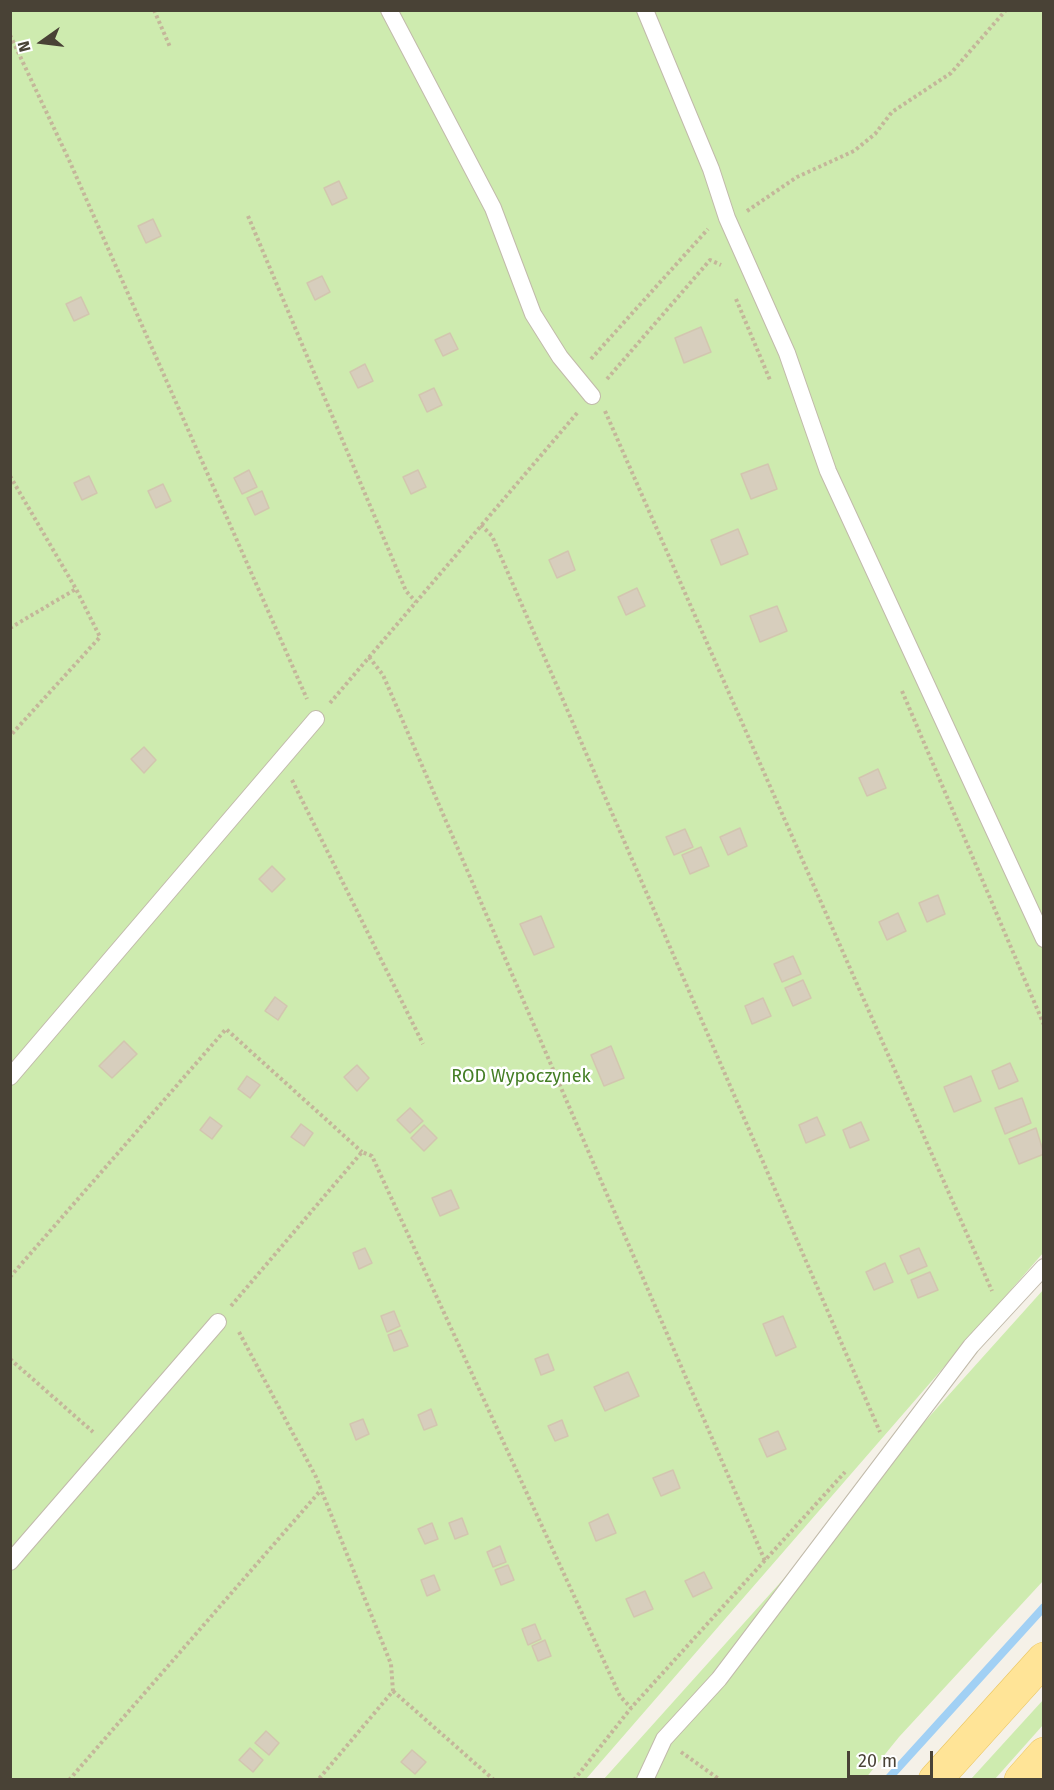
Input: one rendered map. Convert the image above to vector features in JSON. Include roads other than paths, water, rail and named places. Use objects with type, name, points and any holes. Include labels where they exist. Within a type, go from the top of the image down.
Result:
[{"type":"main road","points":[[935,1779],[1044,1659]]},
{"type":"main road","points":[[1021,1779],[1044,1754]]},
{"type":"lane","points":[[388,10],[493,208],[533,314],[560,357],[592,396]]},
{"type":"lane","points":[[645,10],[711,169],[727,218],[787,353],[828,471],[1044,939]]},
{"type":"lane","points":[[10,1077],[316,719]]},
{"type":"lane","points":[[645,1779],[664,1739],[719,1679],[971,1346],[1044,1268]]},
{"type":"lane","points":[[10,1562],[218,1322]]},
{"type":"waterway","points":[[887,1780],[1044,1607]]},
{"type":"park label","name":"ROD Wypoczynek","points":[[521,1077]]}]
